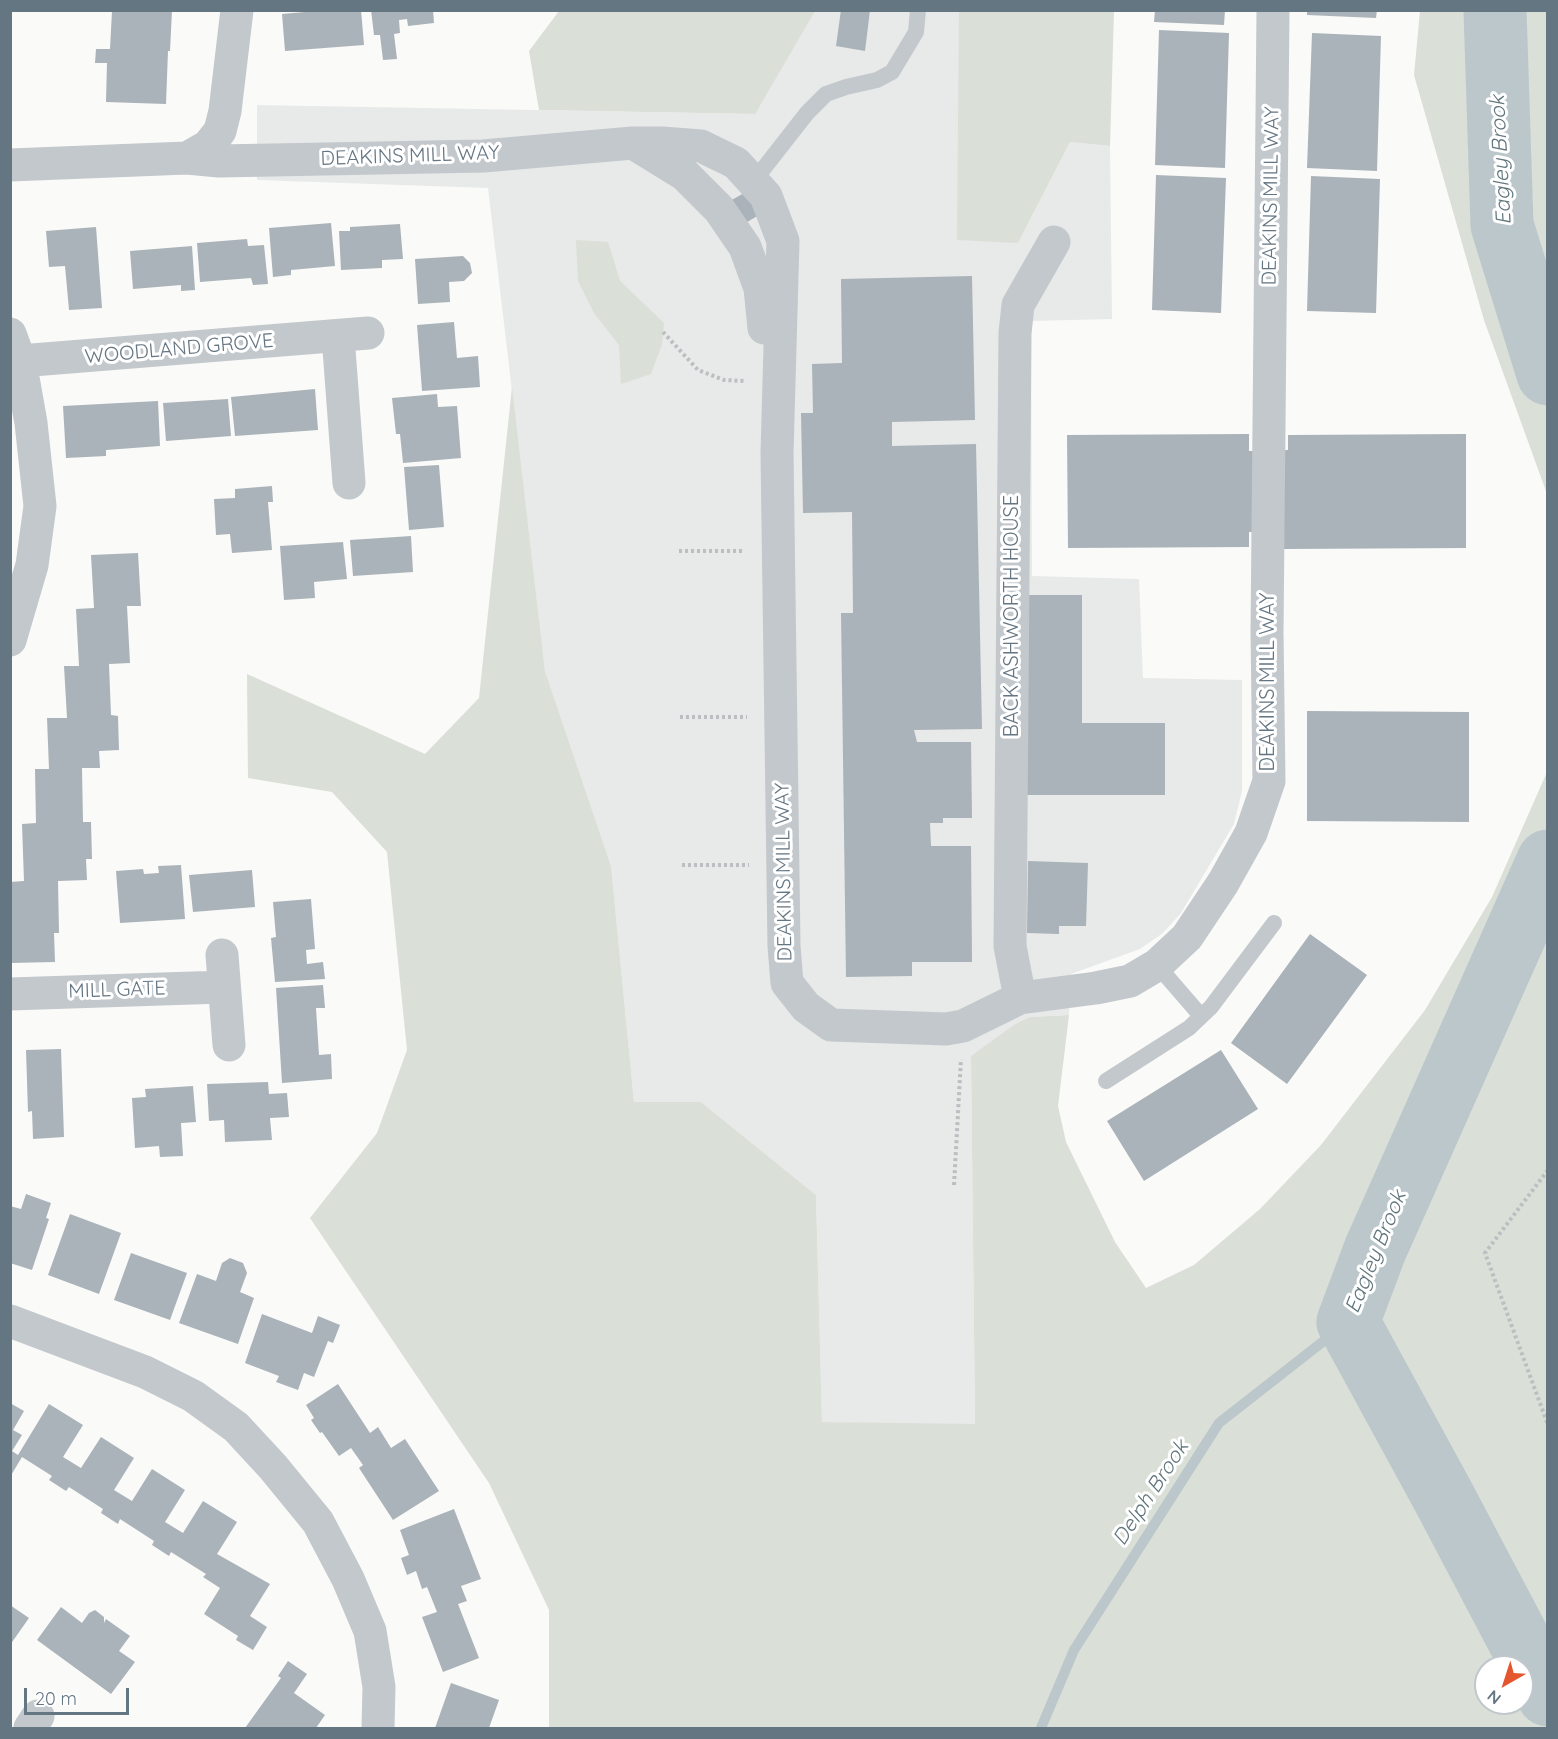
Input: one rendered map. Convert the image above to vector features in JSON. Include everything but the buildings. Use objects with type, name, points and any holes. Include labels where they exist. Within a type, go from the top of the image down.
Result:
[{"type":"street","points":[[188,159],[208,146],[220,130],[225,111],[237,10]]},
{"type":"street","name":"DEAKINS MILL WAY","points":[[10,165],[188,159],[219,161],[483,156],[633,143],[701,146],[736,163],[766,196],[783,241],[777,453],[784,945],[787,983],[806,1007],[831,1025],[946,1029],[963,1026],[1020,999],[1130,981],[1157,964],[1187,937],[1222,883],[1251,833],[1269,781],[1267,643],[1273,10]]},
{"type":"street","name":"DEAKINS MILL WAY","points":[[633,143],[685,176],[719,209],[745,247],[760,288],[777,453]]},
{"type":"street","name":"BACK ASHWORTH HOUSE","points":[[1020,999],[1010,946],[1015,333],[1018,305],[1054,242]]},
{"type":"street","name":"WOODLAND GROVE","points":[[15,348],[353,335],[342,465]]},
{"type":"street","points":[[10,640],[32,565],[40,506],[21,425],[15,348]]},
{"type":"street","points":[[222,955],[229,1045]]},
{"type":"street","name":"MILL GATE","points":[[10,994],[223,987]]},
{"type":"street","points":[[10,1321],[145,1372],[193,1396],[236,1427],[273,1467],[318,1522],[348,1580],[370,1631],[379,1687],[378,1728]]},
{"type":"lane","points":[[753,182],[807,113],[826,94],[877,80],[892,72],[916,32],[918,10]]},
{"type":"lane","points":[[1106,1081],[1189,1028],[1211,1007],[1274,923]]},
{"type":"lane","points":[[1157,964],[1201,1016]]},
{"type":"path","points":[[663,332],[698,370],[724,380],[769,381]]},
{"type":"path","points":[[679,551],[778,551]]},
{"type":"path","points":[[680,717],[781,717]]},
{"type":"path","points":[[682,864],[783,865]]},
{"type":"path","points":[[954,1185],[963,1026]]},
{"type":"path","points":[[1548,1170],[1485,1253],[1548,1425]]},
{"type":"shaded area","points":[[815,10],[974,11],[959,11],[1018,243],[1070,142],[1110,146],[1112,319],[1031,321],[1032,576],[1139,579],[1143,678],[1242,680],[1242,791],[1234,824],[1181,913],[1163,933],[1140,949],[1071,974],[1069,1015],[1030,1017],[971,1056],[975,1426],[822,1422],[816,1195],[701,1102],[634,1102],[611,866],[545,671],[488,188],[257,180],[257,105],[754,114]]},
{"type":"shaded area","points":[[559,11],[815,11],[755,114],[539,110],[529,51]]},
{"type":"shaded area","points":[[959,11],[1114,11],[1110,146],[1070,142],[1018,243],[957,240]]},
{"type":"shaded area","points":[[1420,11],[1547,11],[1547,494],[1484,320],[1414,75]]},
{"type":"shaded area","points":[[576,240],[608,242],[620,281],[664,323],[662,344],[651,374],[621,384],[619,345],[594,313],[578,281]]},
{"type":"shaded area","points":[[512,387],[545,671],[611,866],[634,1102],[701,1102],[816,1195],[822,1422],[975,1424],[971,1056],[1014,1025],[1030,1017],[1069,1015],[1058,1106],[1066,1142],[1115,1242],[1146,1288],[1194,1265],[1260,1209],[1321,1145],[1425,1010],[1492,897],[1547,772],[1547,1728],[549,1728],[549,1610],[489,1483],[310,1218],[377,1133],[407,1050],[387,852],[332,792],[248,778],[247,674],[425,754],[479,698]]},
{"type":"waterway","name":"Eagley Brook","points":[[1495,10],[1502,225],[1548,374]]},
{"type":"waterway","name":"Eagley Brook","points":[[1548,861],[1375,1250],[1348,1322],[1548,1695]]},
{"type":"waterway","name":"Delph Brook","points":[[1041,1728],[1074,1650],[1219,1423],[1348,1322]]}]
